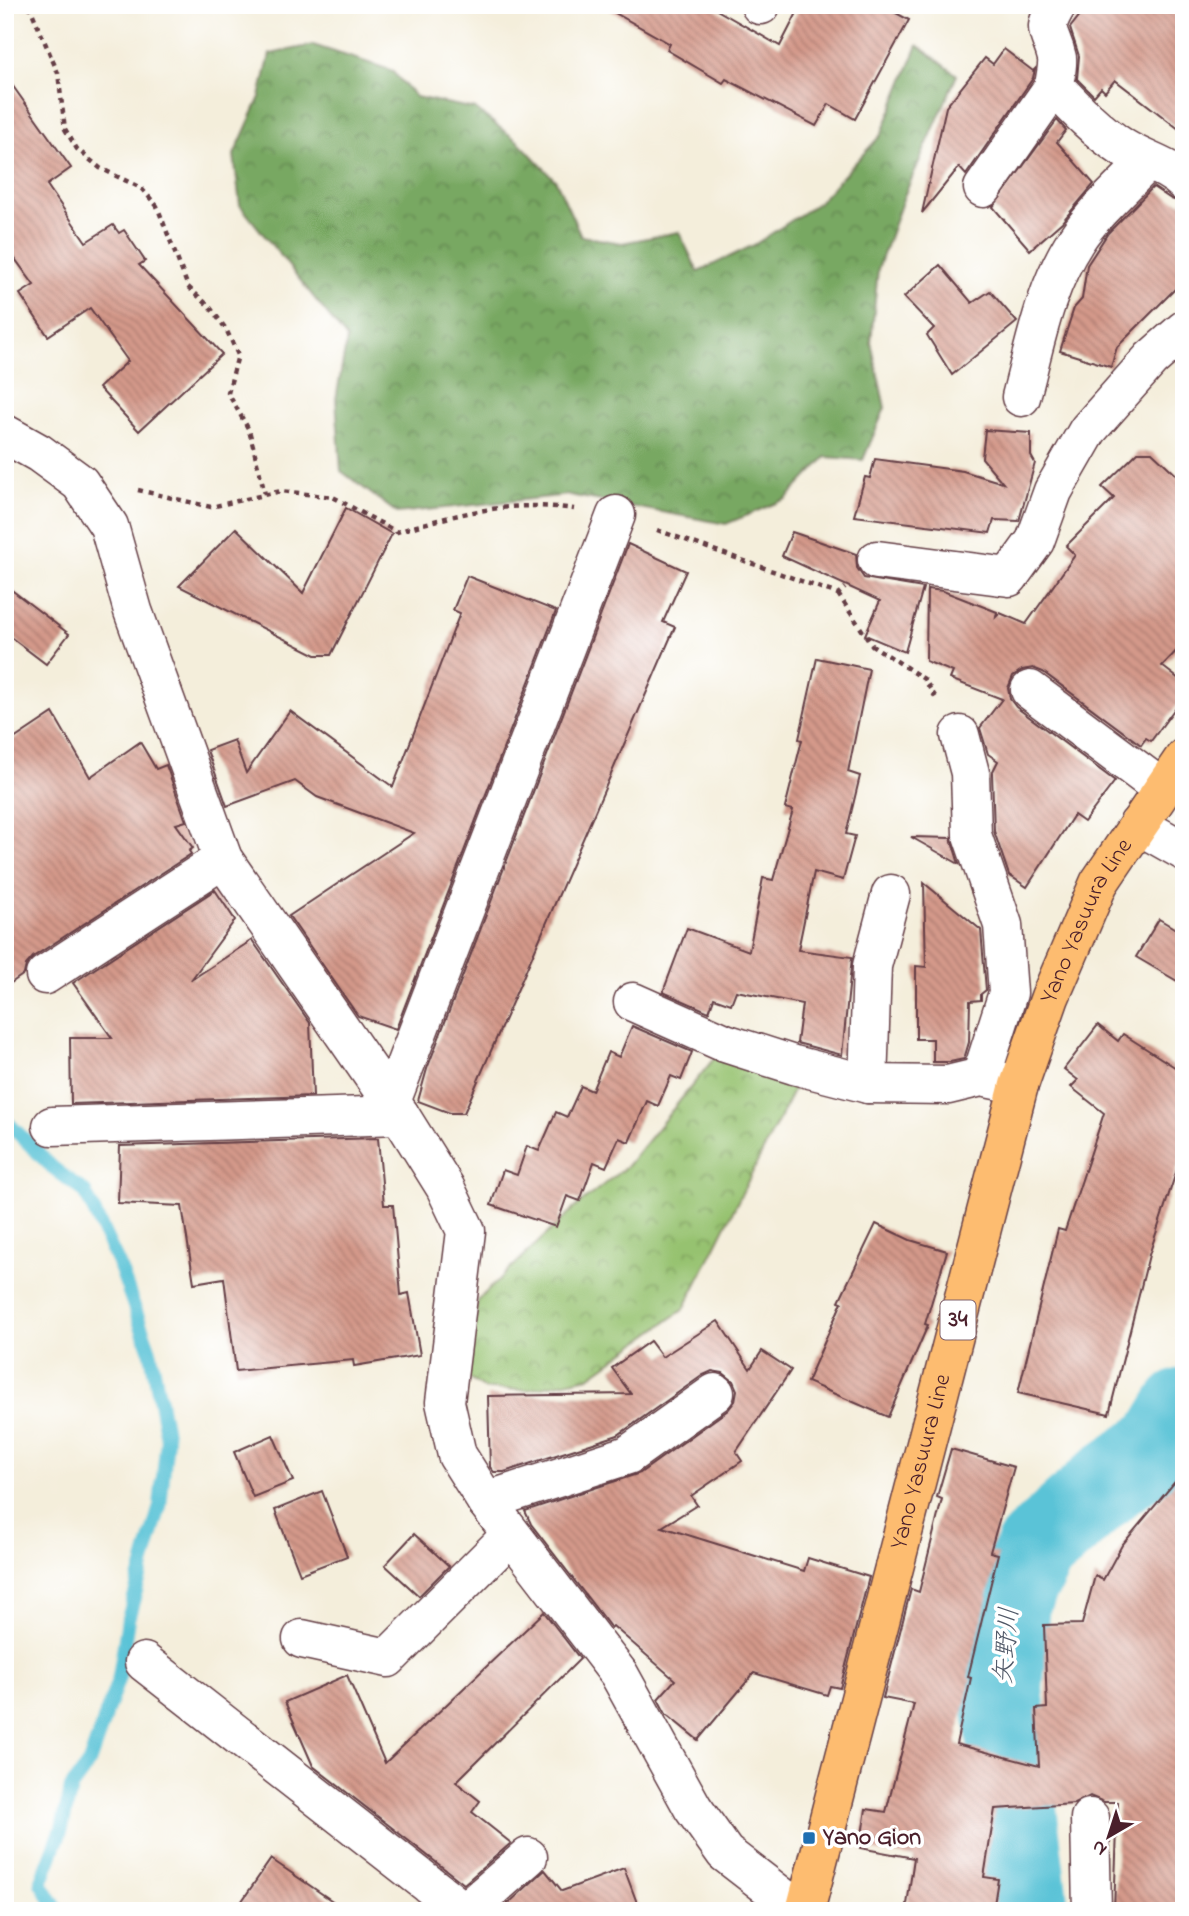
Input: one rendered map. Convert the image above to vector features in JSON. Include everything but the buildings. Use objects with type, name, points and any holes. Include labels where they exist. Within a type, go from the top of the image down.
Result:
[{"type":"main road","name":"Yano Yasuura Line","points":[[803,1911],[1019,1085],[1050,997],[1099,883],[1161,788],[1184,758]]},
{"type":"street","points":[[983,188],[1054,86],[1057,60],[1047,36],[1047,22],[1057,5]]},
{"type":"street","points":[[1054,86],[1086,120],[1122,147],[1171,167]]},
{"type":"street","points":[[1021,397],[1046,304],[1060,268],[1077,238],[1171,167]]},
{"type":"street","points":[[877,560],[1009,577],[1035,541],[1053,491],[1088,430],[1152,359],[1184,330]]},
{"type":"street","points":[[5,434],[39,453],[80,483],[108,526],[133,611],[223,859],[395,1109],[445,1187],[466,1231],[445,1402],[457,1455],[486,1502],[619,1674],[693,1808],[725,1853],[803,1911]]},
{"type":"street","points":[[395,1109],[616,515]]},
{"type":"street","points":[[1030,690],[1161,788]]},
{"type":"street","points":[[960,735],[970,773],[972,835],[1003,925],[1008,993],[981,1077]]},
{"type":"street","points":[[1138,825],[1184,852]]},
{"type":"street","points":[[45,975],[223,859]]},
{"type":"street","points":[[867,1084],[872,966],[891,894]]},
{"type":"street","points":[[634,1002],[725,1043],[867,1084],[948,1085],[981,1077],[1019,1085]]},
{"type":"street","points":[[52,1126],[395,1109]]},
{"type":"street","points":[[486,1502],[628,1455],[715,1393]]},
{"type":"street","points":[[302,1639],[388,1658],[511,1535]]},
{"type":"street","points":[[144,1662],[465,1911],[528,1857]]},
{"type":"street","points":[[1090,1818],[1092,1911]]},
{"type":"path","points":[[29,5],[58,73],[65,129],[77,149],[100,168],[141,188],[157,206],[188,287],[209,306],[226,329],[237,355],[228,393],[248,430],[265,494]]},
{"type":"path","points":[[80,483],[139,490],[211,507],[281,491],[333,497],[397,532],[460,513],[537,504],[616,515],[838,594],[872,645],[925,679],[960,735]]},
{"type":"path","points":[[838,594],[877,560]]},
{"type":"green space","points":[[313,45],[391,70],[416,97],[475,109],[519,142],[556,181],[581,236],[622,243],[679,232],[698,272],[754,245],[818,203],[881,135],[918,45],[957,75],[904,196],[878,269],[871,342],[885,408],[863,460],[826,457],[786,499],[726,524],[569,495],[397,513],[341,471],[336,399],[347,339],[240,205],[234,155],[260,97],[270,54]]},
{"type":"green space","points":[[716,1056],[796,1085],[684,1309],[589,1377],[527,1390],[485,1389],[463,1375],[478,1300],[573,1209],[627,1166]]},
{"type":"waterway","points":[[5,1120],[52,1167],[85,1192],[120,1267],[151,1354],[167,1439],[160,1506],[128,1619],[119,1677],[89,1763],[71,1788],[62,1828],[41,1883],[58,1911]]},
{"type":"waterway","name":"矢野川","points":[[1028,1911],[1002,1690],[1009,1602],[1036,1549],[1108,1483],[1163,1444],[1184,1409]]},
{"type":"place","name":"Yano Gion","points":[[809,1838]]}]
